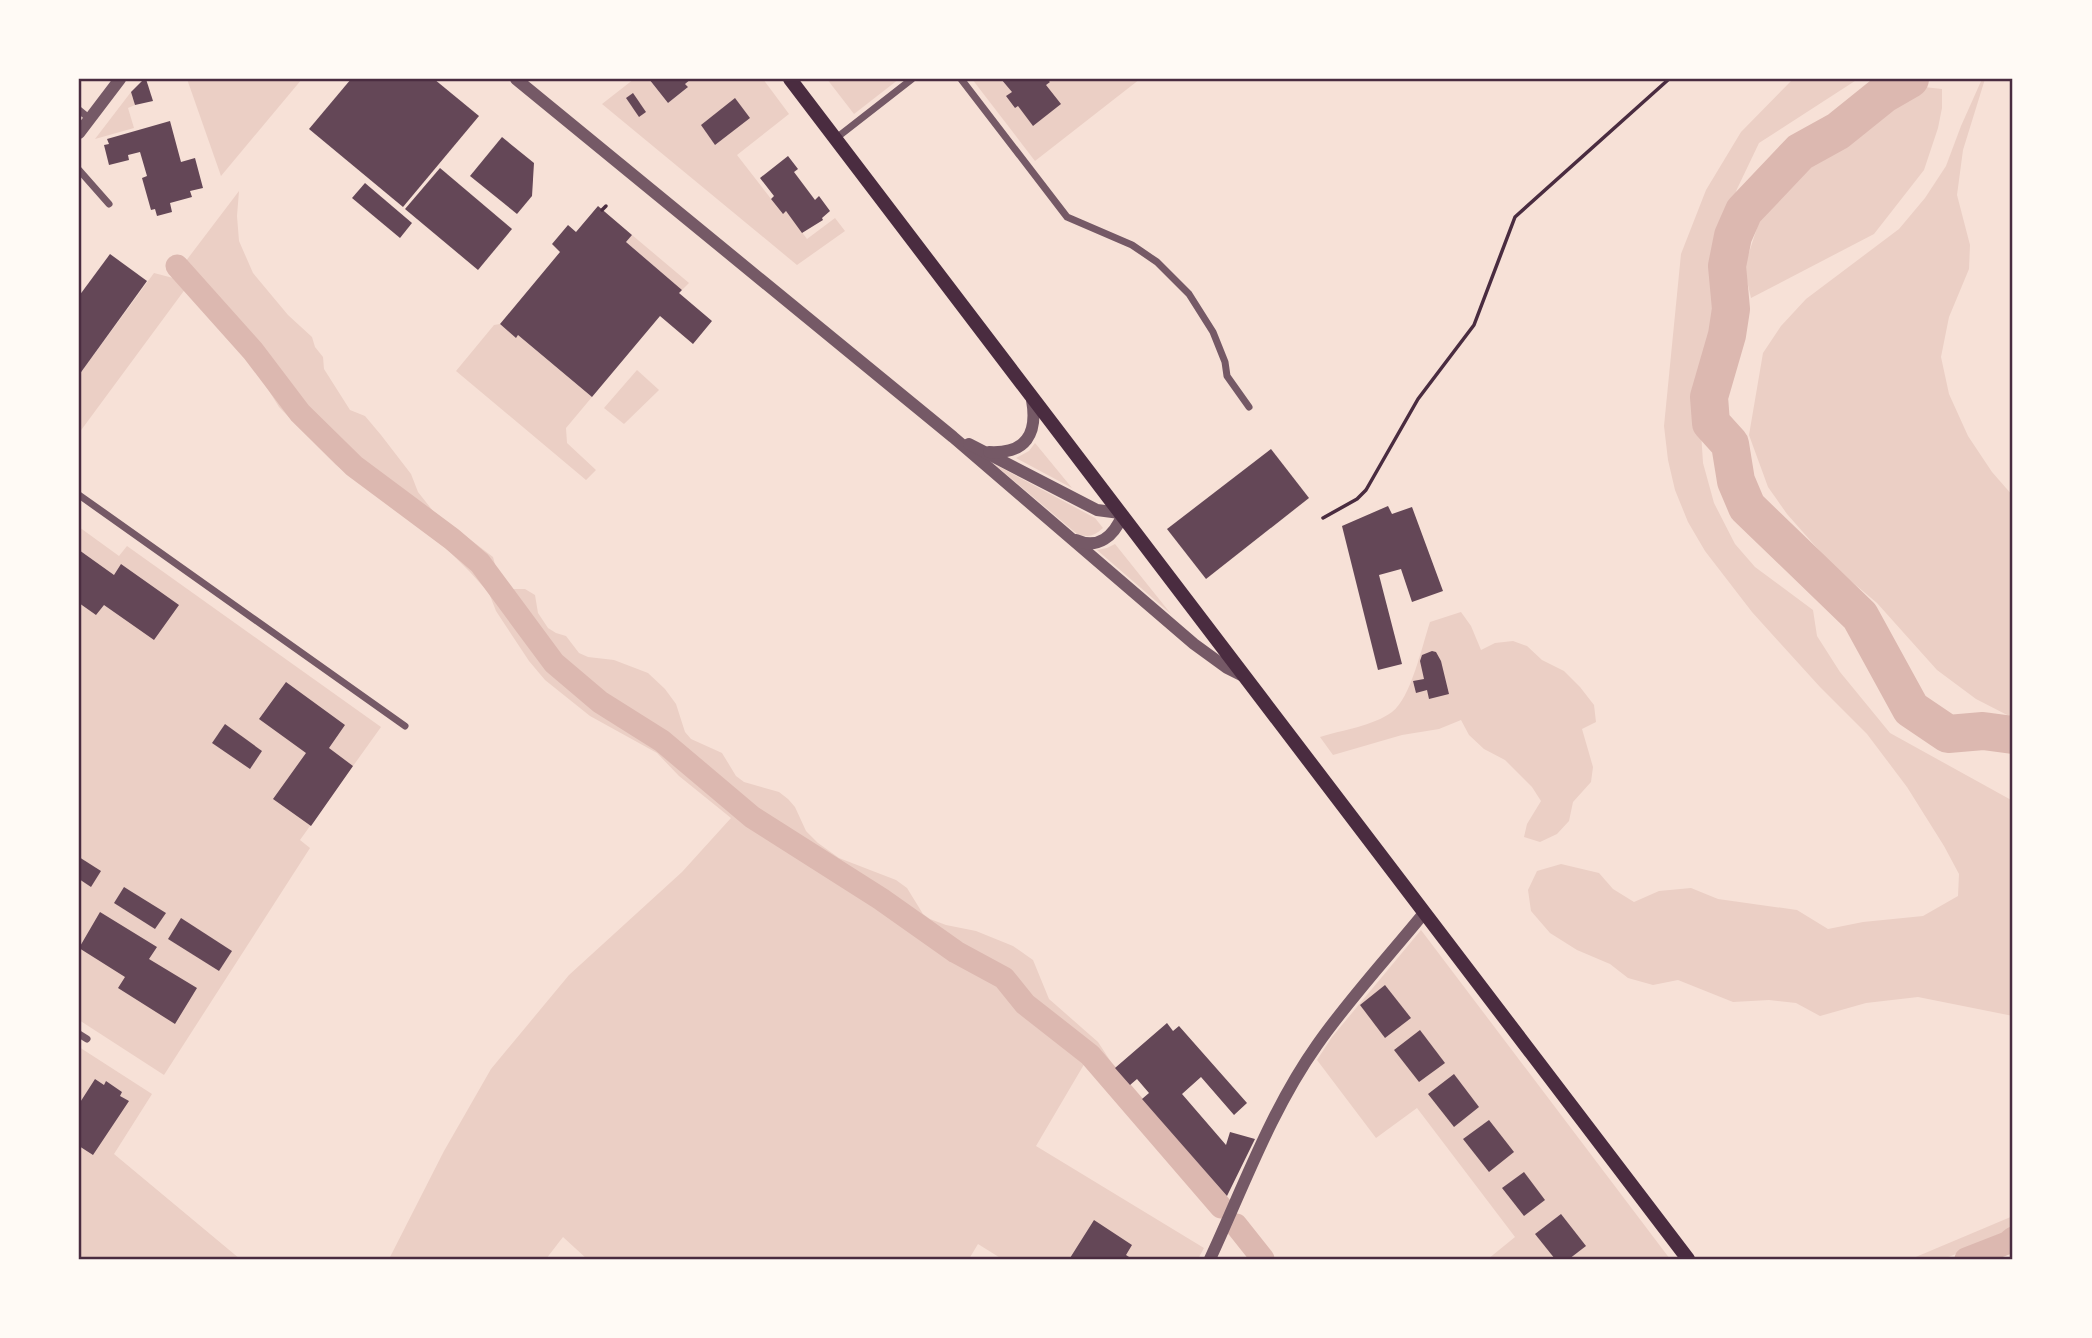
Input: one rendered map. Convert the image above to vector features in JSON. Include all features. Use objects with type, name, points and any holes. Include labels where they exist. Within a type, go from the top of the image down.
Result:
[{"type":"main road","points":[[790,79],[1688,1259]]},
{"type":"street","points":[[79,134],[120,79]]},
{"type":"street","points":[[516,79],[953,437],[1194,644],[1227,668],[1245,677]]},
{"type":"street","points":[[835,139],[912,79]]},
{"type":"street","points":[[961,79],[1067,217],[1132,244],[1157,262],[1189,294],[1218,342],[1227,376],[1249,407]]},
{"type":"street","points":[[79,110],[90,119]]},
{"type":"street","points":[[79,170],[109,204]]},
{"type":"street","points":[[984,452],[1003,453],[1017,449],[1026,441],[1035,421],[1032,400]]},
{"type":"street","points":[[953,437],[1097,510],[1121,515],[1117,527],[1104,540],[1088,544],[1070,537]]},
{"type":"street","points":[[79,495],[405,726]]},
{"type":"street","points":[[1210,1259],[1297,1075],[1318,1044],[1424,913]]},
{"type":"street","points":[[79,1034],[87,1039]]},
{"type":"path","points":[[1323,518],[1357,499],[1366,490],[1418,399],[1474,325],[1515,217],[1669,79]]},
{"type":"shaded area","points":[[187,79],[302,79],[221,176]]},
{"type":"shaded area","points":[[634,79],[649,79],[668,103],[687,88],[685,84],[691,79],[763,79],[789,114],[737,155],[782,213],[786,211],[807,239],[835,218],[845,231],[797,265],[602,104]]},
{"type":"shaded area","points":[[827,79],[899,79],[854,114]]},
{"type":"shaded area","points":[[972,79],[1140,79],[1035,161]]},
{"type":"shaded area","points":[[1793,79],[1858,79],[1759,143],[1737,189],[1719,240],[1722,303],[1702,381],[1703,463],[1714,503],[1735,544],[1755,567],[1813,610],[1817,636],[1840,672],[1890,733],[2013,801],[2013,1016],[1918,997],[1866,1003],[1820,1016],[1796,1003],[1769,1000],[1733,1002],[1678,980],[1653,985],[1628,978],[1610,964],[1577,950],[1550,933],[1531,911],[1528,890],[1537,871],[1561,864],[1599,873],[1613,889],[1634,902],[1659,891],[1691,888],[1718,899],[1797,910],[1828,929],[1863,922],[1923,916],[1958,896],[1959,874],[1907,787],[1867,734],[1752,612],[1705,551],[1688,522],[1675,490],[1668,460],[1664,426],[1681,254],[1706,190],[1741,132]]},
{"type":"shaded area","points":[[1982,79],[1985,79],[1963,150],[1957,195],[1970,245],[1969,269],[1949,317],[1941,357],[1949,394],[1968,436],[1992,472],[2013,496],[2013,718],[1976,699],[1937,670],[1877,603],[1832,565],[1787,514],[1768,487],[1749,435],[1763,353],[1781,326],[1806,299],[1899,229],[1925,198],[1946,166]]},
{"type":"shaded area","points":[[1915,86],[1942,89],[1938,128],[1924,170],[1874,234],[1751,298],[1744,268],[1757,228],[1777,185],[1806,156],[1841,137],[1885,100]]},
{"type":"shaded area","points":[[131,92],[135,105],[128,108],[134,128],[95,139]]},
{"type":"shaded area","points":[[239,191],[239,241],[253,273],[288,315],[312,337],[315,347],[323,357],[324,369],[350,410],[365,416],[381,435],[411,474],[418,492],[433,511],[493,557],[498,576],[510,589],[525,589],[535,595],[538,613],[548,628],[566,636],[579,653],[588,657],[614,660],[648,673],[676,704],[685,732],[691,739],[722,753],[736,776],[744,782],[779,792],[788,799],[795,807],[806,831],[839,858],[896,880],[907,888],[923,914],[930,919],[976,931],[1013,946],[1033,960],[1049,999],[1098,1042],[1115,1068],[1227,1196],[1219,1214],[1086,1061],[1036,1146],[1204,1248],[1198,1259],[1002,1259],[978,1244],[969,1259],[587,1259],[563,1237],[546,1259],[389,1259],[444,1151],[491,1069],[569,975],[682,872],[731,818],[679,776],[657,753],[590,716],[545,680],[496,611],[489,593],[470,572],[448,550],[336,465],[317,446],[279,407],[251,362],[216,326],[186,288],[79,433],[79,375],[154,273],[173,278]]},
{"type":"shaded area","points":[[632,235],[689,283],[682,290],[626,242]]},
{"type":"shaded area","points":[[500,324],[516,337],[518,335],[592,397],[566,428],[567,443],[596,470],[586,480],[456,371],[494,325]]},
{"type":"shaded area","points":[[637,370],[659,390],[624,424],[604,408]]},
{"type":"shaded area","points":[[1035,443],[1072,488],[1016,458],[1029,451]]},
{"type":"shaded area","points":[[994,464],[1095,518],[1103,528],[1091,536],[1077,534]]},
{"type":"shaded area","points":[[79,527],[119,556],[127,546],[381,727],[300,840],[310,848],[164,1075],[79,1020]]},
{"type":"shaded area","points":[[1115,544],[1171,614],[1097,550]]},
{"type":"shaded area","points":[[1461,612],[1471,626],[1481,650],[1495,643],[1513,641],[1527,646],[1542,660],[1564,671],[1594,705],[1596,722],[1582,729],[1593,767],[1591,782],[1573,802],[1569,821],[1557,834],[1540,842],[1524,837],[1527,824],[1541,801],[1532,787],[1505,760],[1484,749],[1469,735],[1461,720],[1439,729],[1402,735],[1333,755],[1320,737],[1367,724],[1392,712],[1399,705],[1410,684],[1430,622]]},
{"type":"shaded area","points":[[1421,930],[1670,1259],[1488,1259],[1515,1237],[1417,1108],[1376,1138],[1317,1060],[1332,1037]]},
{"type":"shaded area","points":[[79,1047],[152,1094],[114,1154],[240,1259],[79,1259]]},
{"type":"shaded area","points":[[2013,1216],[2013,1229],[1993,1240],[1943,1259],[1911,1259]]},
{"type":"shaded area","points":[[1243,1217],[1276,1259],[1253,1259],[1235,1235]]},
{"type":"building","points":[[144,79],[153,101],[135,105],[131,92]]},
{"type":"building","points":[[351,79],[434,79],[479,116],[403,207],[309,129]]},
{"type":"building","points":[[649,79],[691,79],[685,84],[688,87],[668,103]]},
{"type":"building","points":[[1001,79],[1047,79],[1050,82],[1046,85],[1061,104],[1033,126],[1018,106],[1015,108],[1006,96],[1012,92]]},
{"type":"building","points":[[633,93],[646,112],[639,117],[626,98]]},
{"type":"building","points":[[735,98],[750,118],[715,145],[701,125]]},
{"type":"building","points":[[170,121],[181,162],[195,158],[203,188],[190,191],[192,197],[170,203],[172,212],[157,216],[155,209],[151,210],[142,178],[147,176],[140,152],[128,155],[129,160],[109,165],[104,145],[109,144],[107,139]]},
{"type":"building","points":[[502,137],[534,163],[532,196],[517,214],[470,176]]},
{"type":"building","points":[[788,156],[798,169],[794,172],[815,200],[819,196],[830,211],[823,220],[802,233],[786,211],[783,214],[771,199],[774,196],[760,178]]},
{"type":"building","points":[[440,168],[512,229],[478,270],[405,209]]},
{"type":"building","points":[[365,183],[412,223],[400,238],[352,198]]},
{"type":"building","points":[[598,206],[632,235],[626,242],[682,290],[679,293],[712,321],[693,344],[660,316],[592,397],[518,335],[516,338],[500,324],[560,252],[552,244],[568,225],[576,232]]},
{"type":"building","points":[[110,254],[147,281],[79,375],[79,296]]},
{"type":"building","points":[[1271,449],[1309,498],[1206,579],[1167,529]]},
{"type":"building","points":[[1388,506],[1392,514],[1412,507],[1443,591],[1412,602],[1401,569],[1379,575],[1402,664],[1378,670],[1342,526]]},
{"type":"building","points":[[79,550],[114,575],[121,564],[179,605],[154,640],[104,605],[96,615],[79,603]]},
{"type":"building","points":[[1436,652],[1441,661],[1449,694],[1429,699],[1427,690],[1416,693],[1413,681],[1424,679],[1420,661],[1422,655]]},
{"type":"building","points":[[286,682],[345,725],[329,748],[353,766],[311,826],[273,799],[306,753],[259,719]]},
{"type":"building","points":[[225,724],[262,751],[250,769],[212,743]]},
{"type":"building","points":[[79,857],[101,871],[91,887],[79,879]]},
{"type":"building","points":[[124,887],[166,913],[155,929],[114,903]]},
{"type":"building","points":[[100,912],[157,947],[149,959],[197,988],[175,1024],[118,988],[125,977],[79,948]]},
{"type":"building","points":[[181,918],[232,951],[219,971],[168,939]]},
{"type":"building","points":[[1385,985],[1411,1018],[1385,1038],[1360,1005]]},
{"type":"building","points":[[1167,1023],[1173,1031],[1179,1026],[1247,1103],[1234,1115],[1201,1077],[1182,1094],[1226,1145],[1230,1132],[1255,1139],[1227,1196],[1142,1099],[1149,1093],[1137,1079],[1130,1085],[1115,1068]]},
{"type":"building","points":[[1420,1030],[1445,1063],[1419,1082],[1394,1050]]},
{"type":"building","points":[[1454,1074],[1479,1107],[1454,1127],[1428,1094]]},
{"type":"building","points":[[95,1079],[104,1085],[106,1081],[122,1092],[120,1096],[129,1101],[93,1155],[79,1146],[79,1104]]},
{"type":"building","points":[[1489,1120],[1514,1152],[1489,1172],[1463,1139]]},
{"type":"building","points":[[1524,1172],[1545,1200],[1524,1216],[1502,1188]]},
{"type":"building","points":[[1561,1214],[1586,1246],[1569,1259],[1555,1259],[1535,1234]]},
{"type":"building","points":[[1094,1220],[1132,1245],[1126,1255],[1132,1259],[1070,1258]]},
{"type":"waterway","points":[[1910,79],[1884,94],[1838,131],[1800,152],[1744,211],[1733,236],[1727,266],[1731,309],[1727,335],[1709,397],[1711,423],[1730,444],[1736,481],[1747,507],[1860,616],[1911,709],[1948,734],[1983,731],[2013,735]]},
{"type":"waterway","points":[[177,266],[253,351],[300,413],[354,466],[480,563],[554,663],[600,702],[662,741],[752,817],[881,899],[956,952],[1004,978],[1025,1004],[1090,1055],[1221,1207]]},
{"type":"waterway","points":[[1236,1225],[1263,1259]]},
{"type":"waterway","points":[[1966,1259],[2007,1243],[2013,1238]]}]
